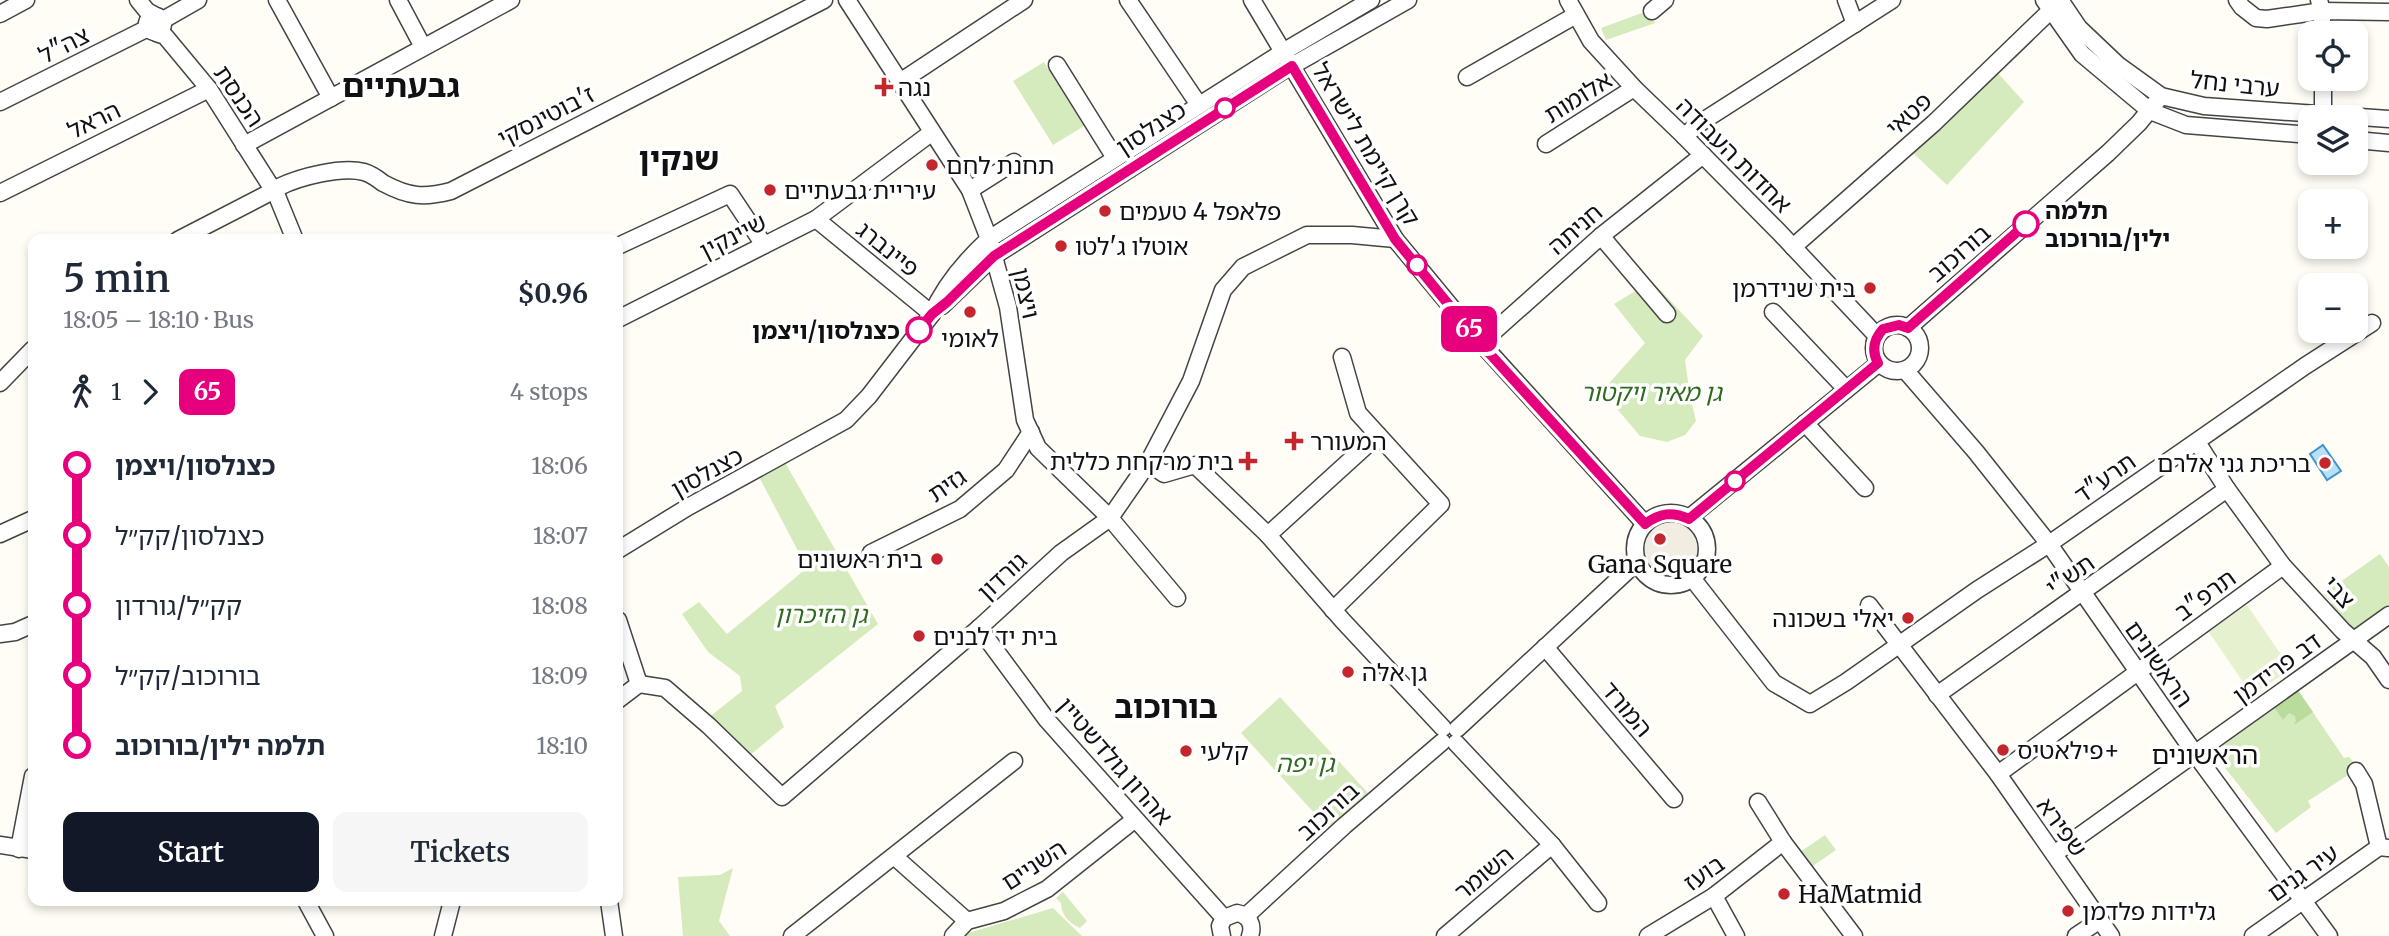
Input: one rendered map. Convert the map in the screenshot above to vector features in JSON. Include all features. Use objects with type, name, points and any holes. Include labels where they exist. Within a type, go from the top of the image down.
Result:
[{"type":"street","points":[[0,14],[26,0]]},
{"type":"street","name":"צה\"ל","points":[[0,102],[198,0]]},
{"type":"street","points":[[277,0],[331,98]]},
{"type":"street","points":[[398,0],[423,47]]},
{"type":"street","name":"ז'בוטינסקי","points":[[190,234],[296,178],[332,172],[364,172],[401,192],[428,197],[451,191],[824,0]]},
{"type":"street","name":"ויצמן","points":[[847,0],[970,190],[989,239],[1008,307],[1025,420],[1038,448],[1110,518],[1177,598]]},
{"type":"street","points":[[900,82],[1024,0]]},
{"type":"street","points":[[1128,0],[1199,105]]},
{"type":"street","name":"קרן קיימת לישראל","points":[[1252,0],[1395,239],[1480,343],[1645,524]]},
{"type":"street","name":"כצנלסון","points":[[623,547],[688,507],[846,420],[869,396],[932,314],[994,256],[1288,59],[1371,0]]},
{"type":"street","name":"כצנלסון","points":[[932,314],[939,298],[961,267],[989,239],[1199,105],[1408,0]]},
{"type":"street","name":"אחדות העבודה","points":[[1568,0],[1591,41],[1634,88],[1703,155],[1877,336]]},
{"type":"street","points":[[1651,11],[1665,0]]},
{"type":"street","points":[[1846,0],[1855,24]]},
{"type":"street","points":[[1684,136],[1703,121],[1892,0]]},
{"type":"street","points":[[2238,0],[2242,7],[2256,18],[2267,19],[2320,6],[2389,12]]},
{"type":"street","points":[[244,145],[501,3]]},
{"type":"street","points":[[2051,4],[2118,65],[2161,96]]},
{"type":"street","name":"ערבי נחל","points":[[2051,4],[2082,54],[2150,111],[2186,125],[2298,134]]},
{"type":"street","name":"פטאי","points":[[1793,247],[1934,123],[2051,4]]},
{"type":"street","points":[[1467,77],[1576,15]]},
{"type":"street","name":"הכנסת","points":[[154,21],[209,89],[273,191],[292,234]]},
{"type":"street","points":[[1057,65],[1115,158]]},
{"type":"street","name":"אלומות","points":[[1546,144],[1634,88]]},
{"type":"street","name":"הראל","points":[[0,192],[209,89]]},
{"type":"street","name":"בורוכוב","points":[[1908,328],[2108,153],[2150,111],[2161,96]]},
{"type":"street","name":"ערבי נחל","points":[[2161,96],[2204,106],[2298,113]]},
{"type":"street","name":"ערבי נחל","points":[[2368,118],[2389,119]]},
{"type":"street","name":"שיינקין","points":[[623,316],[816,219],[931,133]]},
{"type":"street","points":[[2368,141],[2388,143]]},
{"type":"street","points":[[914,145],[943,149]]},
{"type":"street","name":"חניתה","points":[[1480,343],[1601,236],[1703,155]]},
{"type":"street","points":[[970,190],[1014,162]]},
{"type":"street","points":[[623,244],[730,194],[764,245]]},
{"type":"street","name":"פיינברג","points":[[816,219],[932,314]]},
{"type":"street","name":"גורדון","points":[[639,684],[665,688],[709,726],[782,797],[979,628],[1061,553],[1110,518],[1148,463],[1191,381],[1223,290],[1243,267],[1307,235],[1395,239]]},
{"type":"street","points":[[1601,236],[1667,314]]},
{"type":"street","points":[[1773,312],[1846,389]]},
{"type":"street","name":"תרע\"ד","points":[[1899,645],[2305,366],[2372,323]]},
{"type":"street","points":[[1891,326],[1908,328],[1914,333],[1920,348],[1919,356],[1912,365],[1905,370],[1892,371],[1878,363],[1874,351],[1877,336],[1891,326]]},
{"type":"street","points":[[0,383],[28,354]]},
{"type":"street","points":[[1333,610],[1441,505],[1358,413],[1342,357]]},
{"type":"street","points":[[1689,519],[1878,363]]},
{"type":"street","name":"הראשונים","points":[[1905,370],[1976,452],[2049,544],[2196,755],[2329,936]]},
{"type":"street","points":[[1805,423],[1865,488]]},
{"type":"street","name":"גזית","points":[[871,553],[960,509],[1006,470],[1031,432]]},
{"type":"street","points":[[1268,535],[1378,435]]},
{"type":"street","points":[[2197,442],[2227,489],[2283,566]]},
{"type":"street","points":[[1148,463],[1164,474],[1195,465],[1268,535],[1333,610],[1552,845],[1598,903]]},
{"type":"street","name":"תש\"י","points":[[1937,695],[2227,489]]},
{"type":"street","points":[[1666,514],[1681,515],[1689,519],[1698,526],[1707,548],[1700,569],[1692,578],[1682,583],[1661,583],[1651,579],[1637,562],[1636,542],[1645,524],[1666,514]]},
{"type":"street","points":[[0,534],[28,521]]},
{"type":"street","name":"בורוכוב","points":[[1246,916],[1344,826],[1449,736],[1637,562]]},
{"type":"street","name":"צבי","points":[[2283,566],[2343,631],[2373,657],[2389,680]]},
{"type":"street","name":"תרפ\"ב","points":[[1998,774],[2283,566]]},
{"type":"street","points":[[1692,578],[1774,683],[1810,704],[1899,645]]},
{"type":"street","name":"שפירא","points":[[1869,605],[1998,774],[2111,936]]},
{"type":"street","name":"דב פרידמן","points":[[2054,854],[2389,615]]},
{"type":"street","points":[[0,634],[28,626]]},
{"type":"street","name":"אהרון גולדשטיין","points":[[979,628],[1047,719],[1134,820],[1224,918]]},
{"type":"street","points":[[623,635],[639,684],[623,695]]},
{"type":"street","name":"המורד","points":[[1545,648],[1674,799]]},
{"type":"street","points":[[792,936],[1014,761]]},
{"type":"street","points":[[2356,771],[2364,783],[2384,848]]},
{"type":"street","points":[[1758,802],[1783,842],[1854,936]]},
{"type":"street","name":"השניים","points":[[967,921],[1004,911],[1047,889],[1134,820]]},
{"type":"street","points":[[0,845],[26,850],[28,829]]},
{"type":"street","name":"בועז","points":[[1648,936],[1714,896],[1783,842]]},
{"type":"street","name":"השומר","points":[[1445,936],[1552,845]]},
{"type":"street","name":"עיר גנים","points":[[2253,936],[2384,848]]},
{"type":"street","points":[[895,856],[967,921],[953,936]]},
{"type":"street","points":[[1714,896],[1736,936]]},
{"type":"street","points":[[309,906],[325,936]]},
{"type":"street","points":[[443,936],[452,906]]},
{"type":"street","points":[[610,906],[614,936]]},
{"type":"street","points":[[1221,936],[1220,926],[1224,918],[1237,913],[1246,916],[1252,927],[1250,936]]},
{"type":"street","points":[[2076,936],[2100,920]]},
{"type":"green space","points":[[1650,10],[1655,23],[1606,40],[1601,28]]},
{"type":"green space","points":[[1044,62],[1084,126],[1053,145],[1013,81]]},
{"type":"green space","points":[[1996,71],[2024,102],[1947,185],[1913,153]]},
{"type":"green space","name":"גן מאיר ויקטור","points":[[1652,281],[1703,336],[1685,360],[1696,421],[1685,435],[1667,442],[1640,436],[1602,391],[1645,343],[1614,304]]},
{"type":"green space","name":"גן הזיכרון","points":[[783,459],[878,624],[775,706],[784,727],[749,756],[708,718],[742,691],[740,676],[708,652],[682,614],[699,602],[727,634],[807,568],[757,473]]},
{"type":"green space","points":[[2380,554],[2389,567],[2389,607],[2356,631],[2349,630],[2323,594]]},
{"type":"green space","points":[[2247,605],[2291,669],[2252,695],[2208,631]]},
{"type":"green space","points":[[2297,689],[2344,758],[2349,757],[2359,768],[2308,801],[2311,807],[2276,833],[2219,760],[2223,756],[2221,748],[2229,740]]},
{"type":"green space","points":[[2297,689],[2313,712],[2294,725],[2295,716],[2289,713],[2283,720],[2274,707]]},
{"type":"green space","name":"גן יפה","points":[[1280,697],[1368,793],[1329,829],[1241,733]]},
{"type":"green space","points":[[1825,835],[1836,850],[1810,868],[1800,852]]},
{"type":"green space","points":[[733,868],[719,921],[730,936],[683,936],[678,877],[720,875]]},
{"type":"green space","points":[[1063,892],[1087,921],[1080,928],[1072,924],[1062,911],[1061,903],[1056,898]]},
{"type":"green space","points":[[1053,908],[1082,936],[965,936],[968,933]]},
{"type":"shaded area","points":[[1678,514],[1691,520],[1700,529],[1704,535],[1704,563],[1696,574],[1685,582],[1664,584],[1646,574],[1638,563],[1636,542],[1646,524],[1657,516]]},
{"type":"water","name":"בריכת גני אלרם","points":[[2323,445],[2341,471],[2327,480],[2310,454]]},
{"type":"bus line","name":"65","points":[[919,330],[932,314],[994,256],[1292,66],[1395,239],[1480,343],[1645,524],[1655,517],[1672,513],[1689,519],[1878,363],[1874,343],[1883,329],[1899,325],[1908,328],[2026,224]]},
{"type":"place","name":"נגה","points":[[884,87]]},
{"type":"place","name":"תחנת לחם","points":[[932,165]]},
{"type":"place","name":"עיריית גבעתיים","points":[[770,190]]},
{"type":"place","name":"פלאפל 4 טעמים","points":[[1105,211]]},
{"type":"place","name":"תלמה ילין/בורוכוב","points":[[2026,224]]},
{"type":"place","name":"אוטלו ג'לטו","points":[[1061,246]]},
{"type":"place","name":"בית שנידרמן","points":[[1870,288]]},
{"type":"place","name":"לאומי","points":[[970,312]]},
{"type":"place","name":"כצנלסון/ויצמן","points":[[919,330]]},
{"type":"place","name":"המעורר","points":[[1294,441]]},
{"type":"place","name":"בית מרקחת כללית","points":[[1248,461]]},
{"type":"place","name":"בריכת גני אלרם","points":[[2325,463]]},
{"type":"place","name":"Gana Square","points":[[1660,539]]},
{"type":"place","name":"בית ראשונים","points":[[937,559]]},
{"type":"place","name":"יאלי בשכונה","points":[[1908,618]]},
{"type":"place","name":"בית יד לבנים","points":[[919,636]]},
{"type":"place","name":"גן אלה","points":[[1348,672]]},
{"type":"place","name":"פילאטיס+","points":[[2003,750]]},
{"type":"place","name":"קלעי","points":[[1186,751]]},
{"type":"place","name":"HaMatmid","points":[[1784,894]]},
{"type":"place","name":"גלידות פלדמן","points":[[2068,911]]},
{"type":"district","name":"גבעתיים","points":[[401,86]]},
{"type":"district","name":"שנקין","points":[[679,159]]},
{"type":"district","name":"בורוכוב","points":[[1166,707]]},
{"type":"district","name":"הראשונים","points":[[2205,754]]}]
